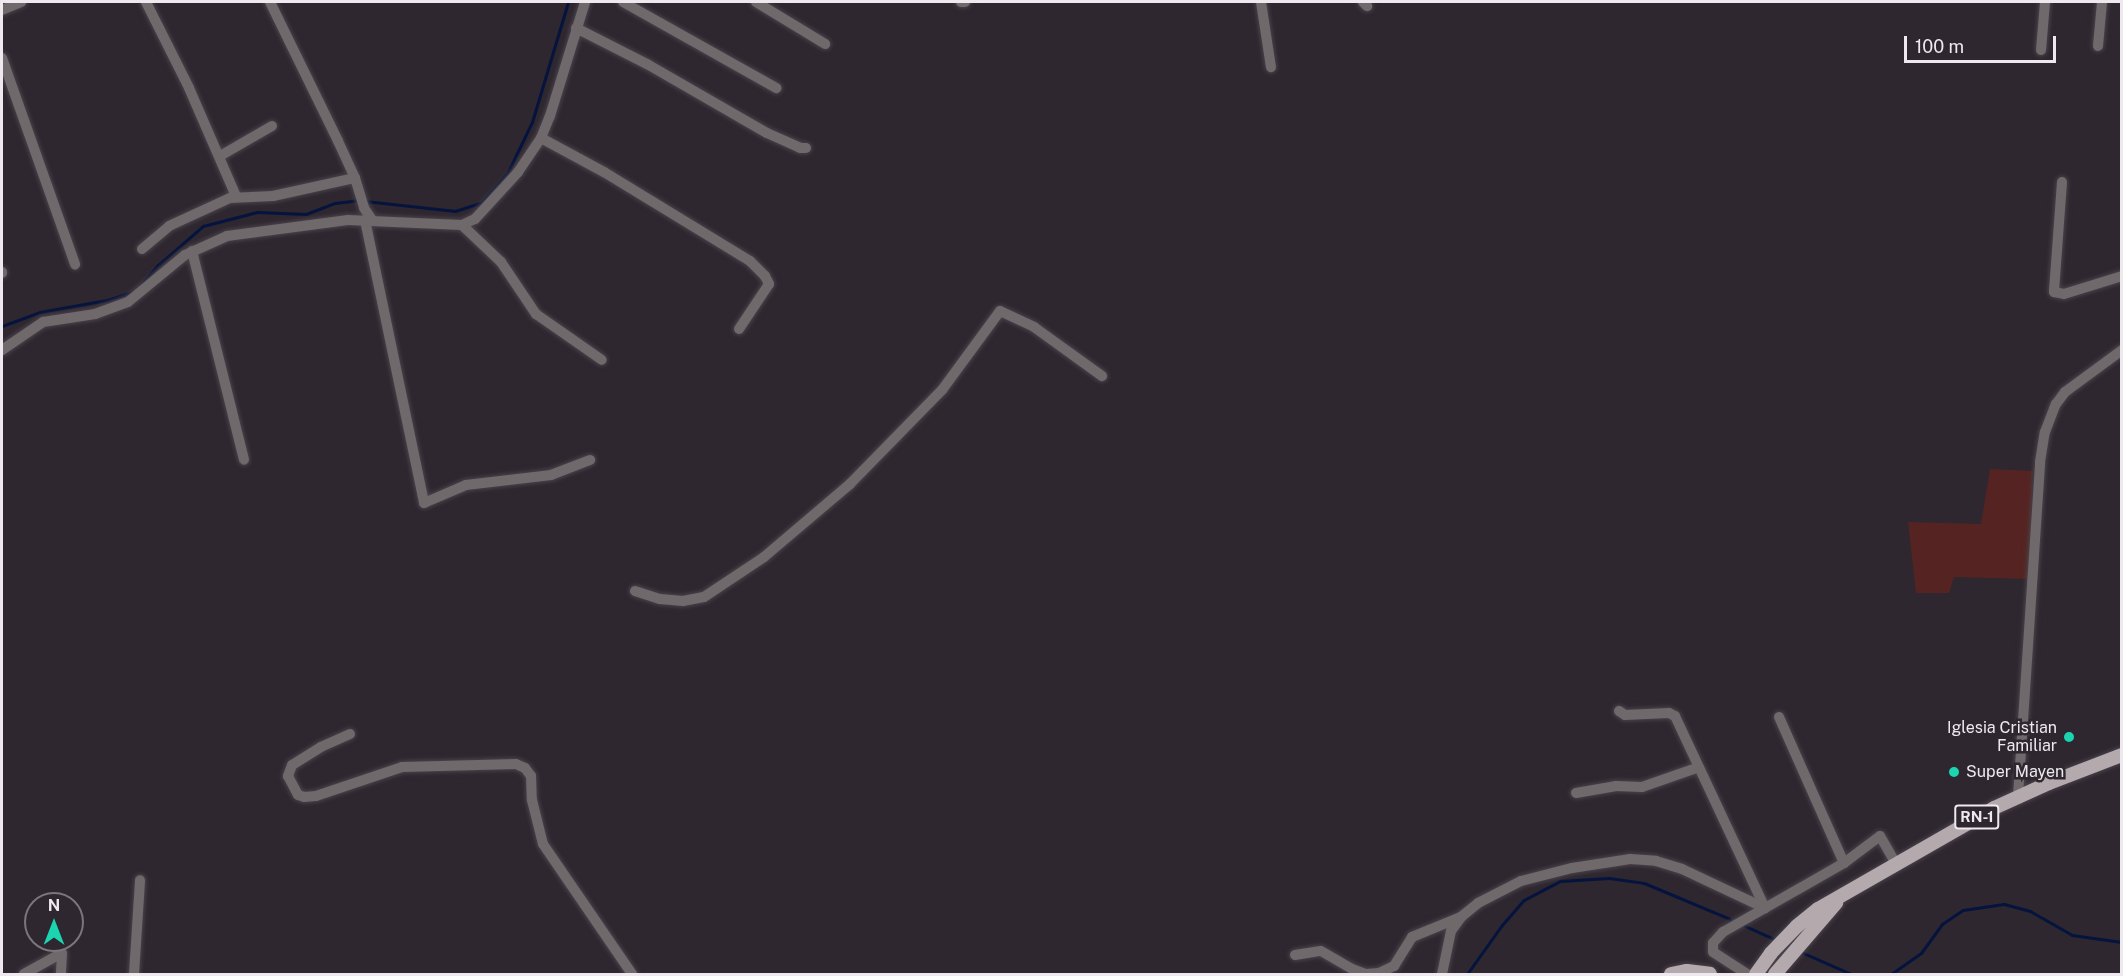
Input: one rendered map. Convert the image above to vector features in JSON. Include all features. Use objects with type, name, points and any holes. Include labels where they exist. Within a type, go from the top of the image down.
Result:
[{"type":"main road","name":"RN-1","points":[[1756,975],[1771,953],[1797,926],[1818,909],[2018,796],[2121,755]]},
{"type":"main road","name":"RN-1","points":[[1781,969],[1841,898]]},
{"type":"main road","points":[[1671,975],[1694,971],[1710,975]]},
{"type":"street","points":[[2,10],[21,2]]},
{"type":"street","points":[[147,2],[220,156],[236,196]]},
{"type":"street","points":[[270,2],[356,181],[369,220],[424,503],[466,485],[551,475],[590,460]]},
{"type":"street","points":[[2,350],[43,321],[95,314],[128,302],[192,251],[227,236],[348,220],[462,225],[475,219],[518,172],[540,138],[550,116],[585,2]]},
{"type":"street","points":[[623,2],[776,88]]},
{"type":"street","points":[[756,2],[825,44]]},
{"type":"street","points":[[1261,2],[1271,67]]},
{"type":"street","points":[[2041,50],[2044,2]]},
{"type":"street","points":[[2098,46],[2102,2]]},
{"type":"street","points":[[576,28],[647,64],[767,133],[800,148],[806,148]]},
{"type":"street","points":[[2,58],[75,264]]},
{"type":"street","points":[[220,156],[272,126]]},
{"type":"street","points":[[540,138],[743,255],[758,268],[769,284],[739,329]]},
{"type":"street","points":[[142,249],[169,226],[236,196],[273,196],[356,181]]},
{"type":"street","points":[[2062,182],[2054,292],[2062,295],[2121,279]]},
{"type":"street","points":[[462,225],[501,262],[536,314],[602,360]]},
{"type":"street","points":[[192,251],[244,460]]},
{"type":"street","points":[[635,591],[660,599],[683,601],[704,597],[720,589],[772,550],[850,484],[942,390],[1000,311],[1042,333],[1102,376]]},
{"type":"street","points":[[2018,796],[2040,462],[2045,432],[2056,404],[2065,392],[2121,350]]},
{"type":"street","points":[[1619,711],[1625,715],[1673,714],[1765,908]]},
{"type":"street","points":[[1779,717],[1844,863]]},
{"type":"street","points":[[350,734],[321,747],[292,765],[288,776],[298,795],[312,797],[374,774],[402,768],[516,764],[525,768],[531,776],[532,800],[543,844],[632,975]]},
{"type":"street","points":[[1576,793],[1659,783],[1698,768]]},
{"type":"street","points":[[1747,975],[1717,956],[1712,945],[1723,932],[1844,863],[1880,836],[1896,864]]},
{"type":"street","points":[[1442,975],[1451,931],[1461,917],[1478,903],[1521,881],[1572,868],[1630,859],[1656,861],[1682,869],[1765,908]]},
{"type":"street","points":[[134,975],[140,880]]},
{"type":"street","points":[[1295,955],[1321,951],[1352,969],[1366,974],[1379,973],[1394,966],[1413,937],[1461,917]]},
{"type":"street","points":[[24,975],[62,953],[60,975]]},
{"type":"shaded area","points":[[1990,469],[2033,471],[2029,579],[1954,577],[1949,593],[1916,593],[1908,522],[1981,524]]},
{"type":"waterway","points":[[365,201],[455,211],[482,202],[508,172],[532,122],[568,2]]},
{"type":"waterway","points":[[141,285],[158,265],[203,226],[257,212],[306,214],[335,203],[358,200]]},
{"type":"waterway","points":[[2,326],[40,312],[107,300],[137,290]]},
{"type":"waterway","points":[[1467,974],[1502,925],[1524,900],[1560,881],[1609,878],[1644,883],[1730,919]]},
{"type":"waterway","points":[[1891,974],[1921,953],[1942,924],[1963,910],[2004,904],[2030,911],[2072,935],[2122,942]]},
{"type":"waterway","points":[[1745,926],[1776,940]]},
{"type":"waterway","points":[[1801,952],[1851,974]]},
{"type":"place","name":"Iglesia Cristian Familiar","points":[[2069,737]]},
{"type":"place","name":"Super Mayen","points":[[1954,772]]}]
